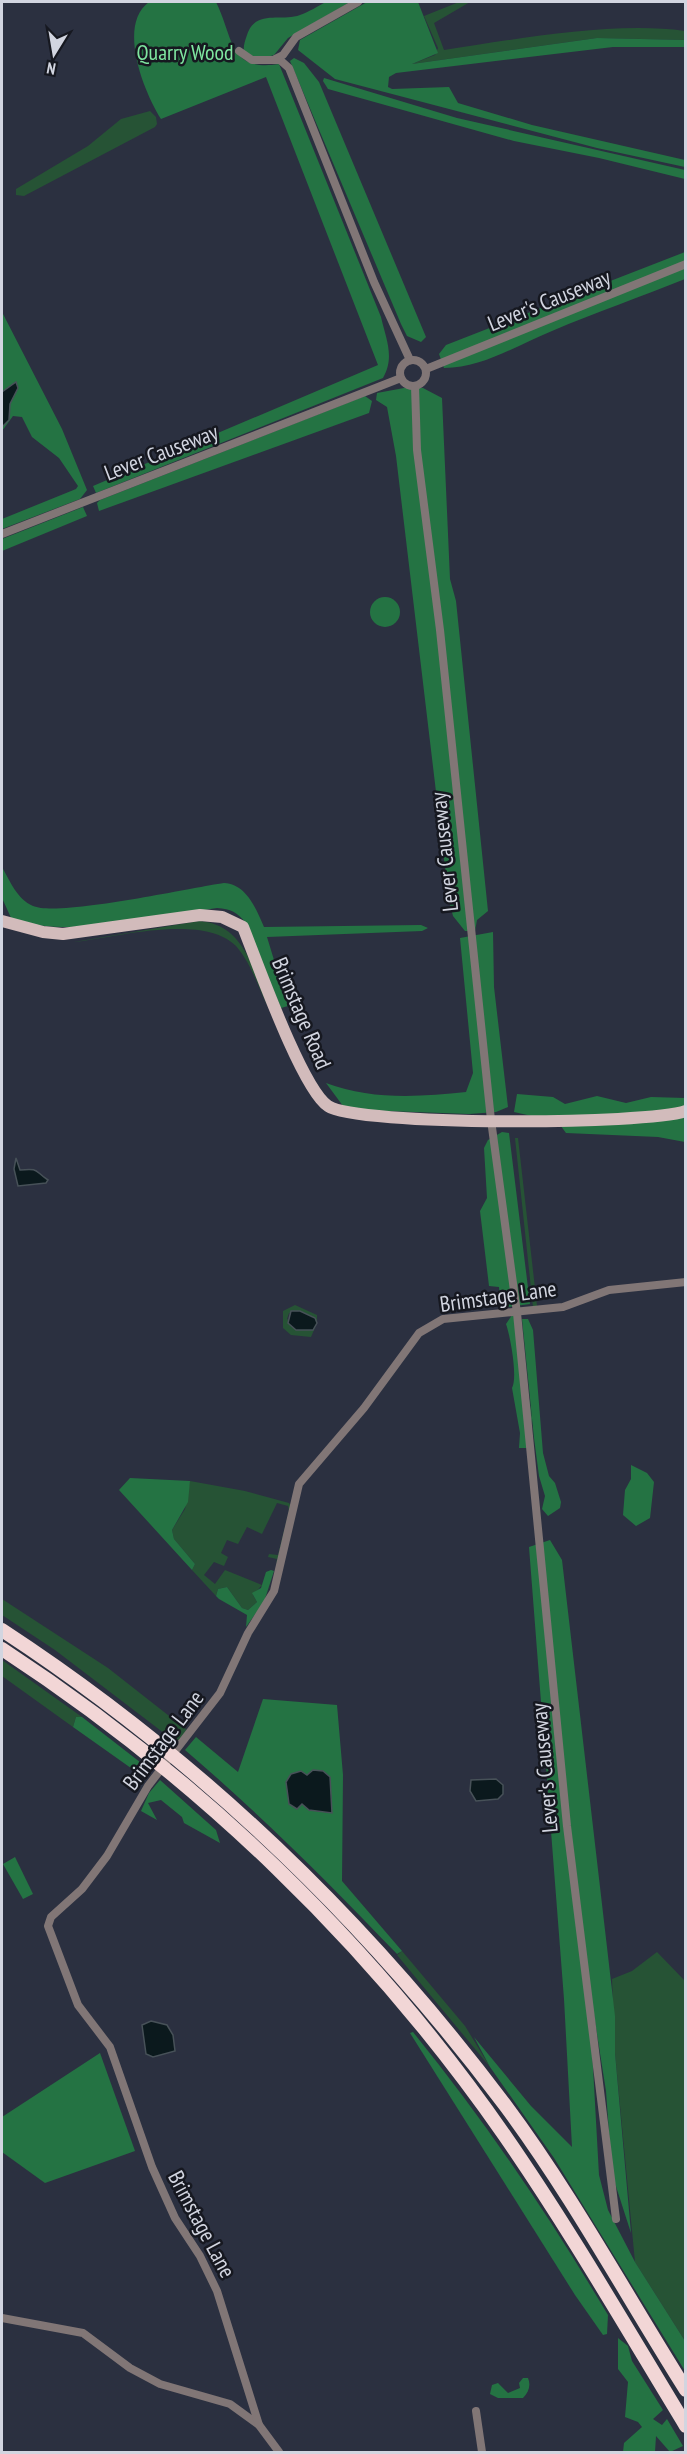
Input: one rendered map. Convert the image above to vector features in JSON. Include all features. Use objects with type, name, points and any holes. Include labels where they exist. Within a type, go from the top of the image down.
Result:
[{"type":"highway","points":[[2,1630],[61,1669],[182,1762],[307,1876],[351,1921],[455,2042],[506,2106],[616,2275],[686,2390]]},
{"type":"highway","points":[[2,1649],[49,1680],[173,1774],[231,1825],[320,1911],[394,1992],[452,2065],[562,2222],[686,2426]]},
{"type":"main road","name":"Brimstage Road","points":[[2,921],[43,932],[63,933],[200,915],[222,917],[243,927],[308,1083],[327,1106],[342,1112],[412,1118],[613,1121],[686,1111]]},
{"type":"street","points":[[239,51],[252,60],[275,59],[287,50],[296,37],[358,2]]},
{"type":"street","points":[[287,50],[289,68],[374,282],[410,360]]},
{"type":"street","points":[[275,59],[289,68]]},
{"type":"street","name":"Lever's Causeway","points":[[426,369],[686,264]]},
{"type":"street","points":[[410,360],[418,360],[426,369],[426,378],[415,386],[406,384],[401,378],[402,365],[410,360]]},
{"type":"street","name":"Lever Causeway","points":[[2,534],[401,378]]},
{"type":"street","name":"Lever Causeway","points":[[415,386],[417,450],[440,630],[491,1120],[518,1313]]},
{"type":"street","name":"Brimstage Lane","points":[[259,2425],[217,2291],[200,2256],[175,2218],[152,2167],[110,2047],[78,2005],[48,1926],[51,1917],[82,1889],[107,1856],[148,1786],[220,1693],[248,1633],[274,1591],[296,1496],[305,1474],[364,1408],[419,1333],[442,1319],[563,1307],[609,1290],[686,1282]]},
{"type":"street","name":"Lever's Causeway","points":[[518,1313],[567,1826],[616,2219]]},
{"type":"street","points":[[2,2318],[83,2333],[130,2368],[160,2384],[230,2404],[259,2425],[279,2452]]},
{"type":"street","points":[[230,2404],[248,2395]]},
{"type":"street","points":[[476,2411],[482,2452]]},
{"type":"green space","name":"Quarry Wood","points":[[149,2],[216,2],[230,40],[241,57],[250,63],[279,64],[381,317],[389,355],[387,370],[383,378],[96,493],[93,486],[378,365],[266,77],[161,119],[141,76],[134,42],[135,26],[140,13]]},
{"type":"green space","points":[[326,2],[350,2],[288,38],[274,55],[261,59],[244,53],[247,35],[256,22],[262,19],[300,15]]},
{"type":"green space","points":[[367,2],[418,2],[438,53],[412,64],[597,38],[685,40],[685,47],[613,47],[396,73],[389,77],[388,87],[392,89],[449,87],[458,103],[532,125],[685,160],[685,167],[597,148],[335,79],[298,50],[300,40]]},
{"type":"green space","points":[[459,2],[470,2],[434,23],[444,50],[565,33],[627,28],[685,31],[685,40],[597,38],[412,64],[435,55],[438,48],[424,16]]},
{"type":"green space","points":[[294,58],[304,63],[319,82],[426,337],[421,342],[407,336],[401,324],[290,61]]},
{"type":"green space","points":[[324,78],[457,118],[685,170],[685,179],[599,158],[514,141],[328,89],[323,81]]},
{"type":"green space","points":[[150,111],[156,117],[155,127],[24,196],[16,195],[16,189],[88,146],[121,119]]},
{"type":"green space","points":[[685,252],[685,279],[569,324],[500,355],[472,364],[444,368],[439,354],[446,345]]},
{"type":"green space","points":[[2,312],[62,429],[87,490],[80,499],[2,529],[2,519],[76,489],[78,486],[59,458],[32,437],[22,417],[13,416],[2,431]]},
{"type":"green space","points":[[404,388],[423,388],[442,398],[450,579],[456,601],[488,911],[477,920],[475,931],[465,931],[453,916],[449,901],[396,456],[387,407],[376,400],[377,393]]},
{"type":"green space","points":[[365,396],[372,401],[369,413],[99,511],[97,503],[100,500]]},
{"type":"green space","points":[[83,507],[87,516],[2,551],[2,539]]},
{"type":"green space","points":[[385,597],[395,602],[400,612],[395,622],[385,627],[375,622],[370,612],[375,602]]},
{"type":"green space","points":[[2,867],[14,889],[33,906],[69,908],[96,905],[224,883],[232,884],[244,892],[254,905],[264,927],[421,925],[428,928],[422,931],[267,937],[288,1006],[281,1008],[246,923],[233,912],[217,908],[114,924],[63,927],[37,925],[12,920],[2,898]]},
{"type":"green space","points":[[199,921],[215,924],[237,940],[252,965],[268,1008],[246,960],[236,946],[222,936],[182,929],[135,932],[74,942]]},
{"type":"green space","points":[[493,932],[494,987],[508,1107],[496,1112],[469,1114],[360,1110],[343,1106],[326,1083],[377,1095],[413,1096],[466,1092],[473,1073],[460,938]]},
{"type":"green space","points":[[517,1094],[553,1097],[565,1104],[597,1096],[626,1103],[651,1097],[685,1098],[685,1142],[658,1137],[566,1133],[558,1122],[514,1112]]},
{"type":"green space","points":[[502,1132],[509,1133],[530,1304],[501,1308],[499,1287],[489,1286],[480,1211],[487,1198],[484,1148],[488,1140]]},
{"type":"green space","points":[[515,1138],[518,1138],[537,1306],[533,1307]]},
{"type":"green space","points":[[295,1305],[317,1315],[317,1322],[315,1318],[289,1313],[287,1319],[313,1330],[317,1323],[311,1337],[291,1335],[283,1328],[283,1311]]},
{"type":"green space","points":[[512,1315],[516,1315],[532,1418],[528,1448],[519,1448],[520,1433],[512,1388],[514,1366],[506,1324]]},
{"type":"green space","points":[[522,1319],[528,1319],[533,1330],[543,1453],[549,1476],[555,1483],[561,1502],[560,1508],[548,1516],[542,1509],[545,1496],[539,1476],[534,1438]]},
{"type":"green space","points":[[631,1465],[647,1473],[654,1482],[650,1518],[636,1526],[623,1515],[625,1490],[631,1479]]},
{"type":"green space","points":[[130,1478],[190,1481],[188,1502],[172,1530],[174,1539],[195,1564],[192,1570],[119,1490]]},
{"type":"green space","points":[[190,1481],[245,1491],[289,1503],[291,1506],[276,1565],[277,1559],[268,1557],[269,1554],[278,1555],[289,1511],[288,1506],[277,1503],[262,1534],[247,1527],[238,1544],[227,1540],[221,1553],[228,1557],[224,1566],[214,1562],[204,1575],[215,1584],[225,1570],[262,1585],[253,1595],[257,1602],[248,1610],[242,1608],[227,1587],[218,1589],[216,1596],[192,1570],[195,1564],[174,1539],[172,1530],[185,1509]]},
{"type":"green space","points":[[550,1540],[562,1560],[615,2016],[615,2053],[631,2233],[612,2174],[606,2091],[588,1977],[599,2175],[608,2210],[635,2262],[685,2341],[685,2371],[554,2158],[490,2067],[474,2037],[531,2106],[572,2147],[564,1999],[529,1547]]},
{"type":"green space","points":[[274,1571],[264,1602],[246,1627],[247,1615],[219,1599],[216,1596],[218,1589],[227,1587],[242,1608],[248,1610],[257,1602],[252,1593],[261,1588],[266,1572]]},
{"type":"green space","points":[[2,1599],[108,1668],[187,1730],[177,1743],[55,1650],[2,1615]]},
{"type":"green space","points":[[2,1660],[82,1717],[76,1717],[73,1727],[2,1676]]},
{"type":"green space","points":[[263,1699],[337,1705],[343,1775],[342,1881],[402,1951],[397,1954],[294,1849],[185,1750],[196,1737],[238,1772]]},
{"type":"green space","points":[[76,1717],[82,1717],[145,1766],[145,1778],[73,1727]]},
{"type":"green space","points":[[160,1780],[216,1830],[220,1843],[184,1823],[182,1817],[161,1800],[148,1803],[157,1820],[141,1811],[149,1793]]},
{"type":"green space","points":[[15,1857],[33,1894],[23,1899],[3,1864]]},
{"type":"green space","points":[[402,1951],[465,2026],[490,2067],[397,1955]]},
{"type":"green space","points":[[657,1952],[685,1981],[685,2341],[635,2262],[615,2053],[612,1979],[632,1971]]},
{"type":"green space","points":[[413,2032],[516,2170],[563,2242],[608,2315],[607,2334],[603,2335],[575,2295],[410,2033]]},
{"type":"green space","points":[[100,2053],[135,2151],[45,2183],[2,2152],[2,2117]]},
{"type":"green space","points":[[618,2338],[628,2346],[632,2361],[663,2410],[653,2419],[662,2425],[667,2419],[683,2446],[670,2452],[656,2436],[655,2452],[623,2452],[624,2443],[642,2427],[638,2422],[625,2417],[628,2382],[618,2369]]},
{"type":"green space","points":[[523,2378],[528,2378],[529,2383],[528,2391],[523,2398],[498,2398],[490,2394],[492,2385],[498,2383],[508,2393],[520,2388],[519,2383]]},
{"type":"shaded area","points":[[16,382],[18,388],[10,404],[9,420],[2,427],[2,392]]},
{"type":"shaded area","points":[[16,1158],[20,1170],[36,1171],[48,1180],[46,1183],[18,1186],[14,1169]]},
{"type":"shaded area","points":[[291,1311],[300,1311],[315,1318],[317,1323],[313,1330],[296,1330],[288,1323]]},
{"type":"shaded area","points":[[313,1770],[323,1771],[330,1777],[332,1813],[309,1810],[302,1804],[297,1809],[289,1804],[286,1782],[291,1774],[301,1771],[307,1775]]},
{"type":"shaded area","points":[[496,1779],[503,1785],[503,1794],[498,1799],[476,1801],[470,1791],[471,1780]]},
{"type":"shaded area","points":[[151,2021],[167,2025],[173,2035],[175,2051],[153,2057],[146,2054],[142,2025]]}]
